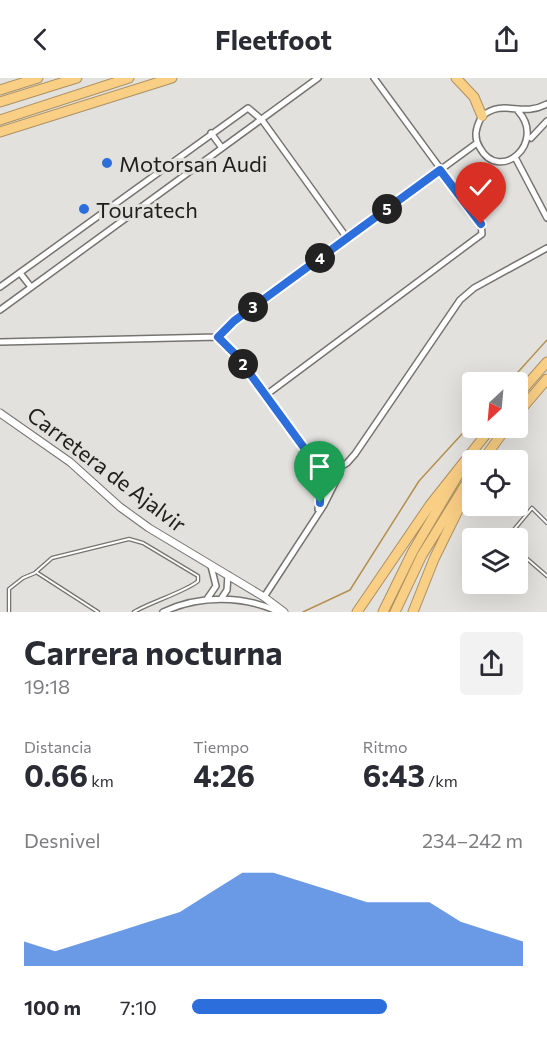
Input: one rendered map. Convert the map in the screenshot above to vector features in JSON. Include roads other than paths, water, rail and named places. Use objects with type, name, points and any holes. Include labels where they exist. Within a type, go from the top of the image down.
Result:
[{"type":"highway","points":[[0,90],[38,78]]},
{"type":"highway","points":[[0,102],[77,78]]},
{"type":"highway","points":[[0,120],[129,78]]},
{"type":"highway","points":[[0,132],[172,78]]},
{"type":"highway","points":[[456,78],[474,97],[482,116]]},
{"type":"highway","points":[[528,384],[547,362]]},
{"type":"highway","points":[[528,401],[547,379]]},
{"type":"highway","points":[[357,612],[429,505],[483,438]]},
{"type":"highway","points":[[383,612],[413,551],[479,443]]},
{"type":"highway","points":[[394,612],[422,555],[462,490]]},
{"type":"highway","points":[[413,612],[434,559],[462,502]]},
{"type":"street","points":[[0,310],[318,78]]},
{"type":"street","points":[[266,395],[482,234],[481,224],[374,78]]},
{"type":"street","points":[[547,104],[529,111],[499,107],[482,116],[476,134],[477,143],[482,152],[498,161],[516,159],[523,154],[531,138],[547,121]]},
{"type":"street","points":[[0,287],[248,108],[262,120],[348,238]]},
{"type":"street","points":[[518,111],[528,123],[531,138]]},
{"type":"street","points":[[211,133],[222,148]]},
{"type":"street","points":[[1,341],[218,337],[234,321],[477,143]]},
{"type":"street","points":[[516,159],[547,218]]},
{"type":"street","points":[[321,466],[328,460],[340,466],[356,454],[460,300],[474,288],[547,248]]},
{"type":"street","points":[[20,273],[31,287]]},
{"type":"street","points":[[218,337],[237,356],[310,456],[321,466],[322,478],[317,514]]},
{"type":"street","name":"Carretera de Ajalvir","points":[[0,413],[70,462],[120,507],[149,528],[209,564],[221,574],[264,597],[284,612]]},
{"type":"street","points":[[264,597],[317,514],[337,479],[340,466]]},
{"type":"street","points":[[322,478],[327,481],[337,479]]},
{"type":"street","points":[[221,574],[227,590],[221,599]]},
{"type":"street","points":[[207,599],[221,574]]},
{"type":"street","points":[[163,612],[175,606],[207,599],[236,599],[279,612]]},
{"type":"lane","points":[[390,197],[395,203]]},
{"type":"lane","points":[[515,528],[532,508],[547,523]]},
{"type":"lane","points":[[9,612],[9,590],[23,578],[36,572],[45,563],[59,555],[129,539],[143,543],[198,576],[198,581],[192,587],[153,601],[134,612]]},
{"type":"lane","points":[[528,560],[547,576]]},
{"type":"lane","points":[[36,572],[98,612]]},
{"type":"waterway","points":[[518,372],[547,340]]},
{"type":"waterway","points":[[303,612],[350,590],[419,481],[462,434]]},
{"type":"place","name":"Motorsan Audi","points":[[107,163]]},
{"type":"place","name":"Touratech","points":[[84,209]]}]
